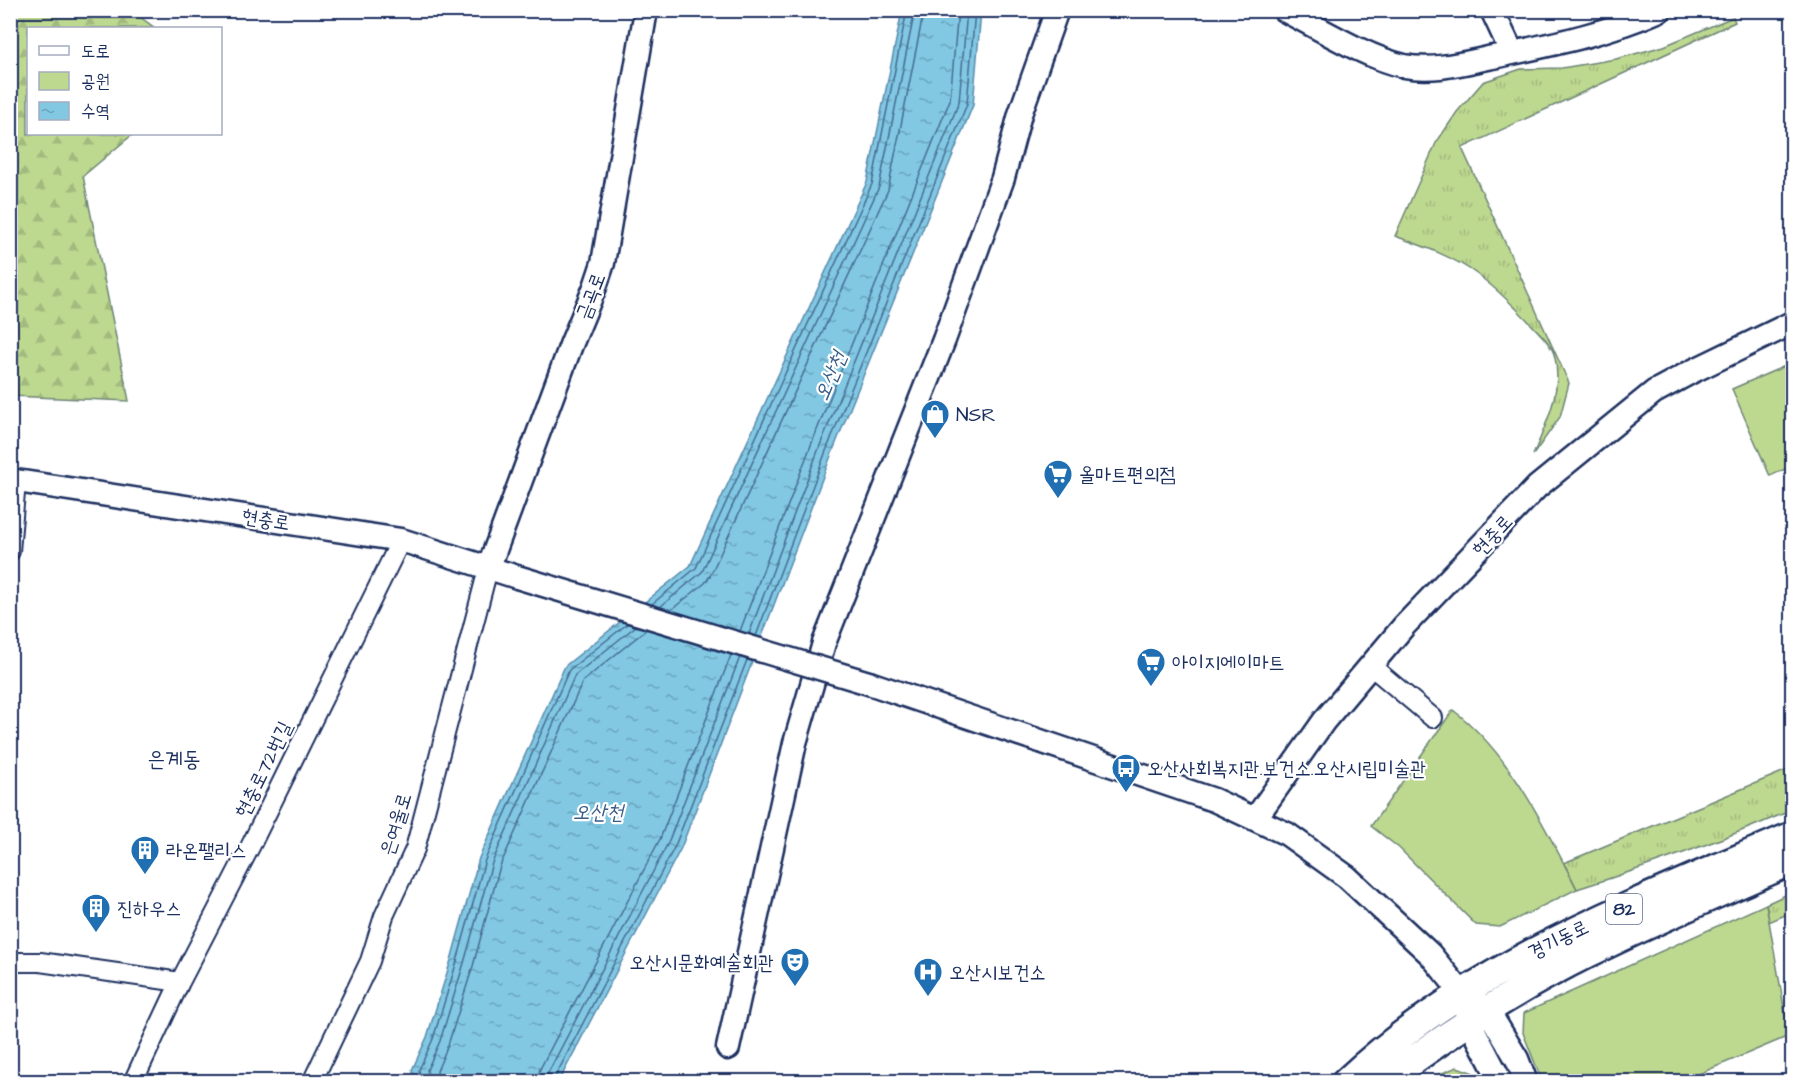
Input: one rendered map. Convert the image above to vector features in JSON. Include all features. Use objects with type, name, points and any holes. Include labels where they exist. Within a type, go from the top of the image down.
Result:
[{"type":"main road","name":"경기동로","points":[[1346,1082],[1400,1036],[1461,993],[1530,953],[1587,925],[1792,836]]},
{"type":"main road","name":"경기동로","points":[[1384,1082],[1427,1048],[1478,1015],[1587,954],[1792,861]]},
{"type":"street","name":"금곡로","points":[[488,568],[603,262],[646,10]]},
{"type":"street","points":[[728,1048],[795,743],[824,643],[944,340],[1002,178],[1020,114],[1057,10]]},
{"type":"street","points":[[1284,10],[1377,57],[1403,65],[1432,69],[1586,38],[1660,10]]},
{"type":"street","points":[[1492,10],[1512,53]]},
{"type":"street","name":"현충로","points":[[1255,819],[1324,722],[1404,626],[1537,487],[1654,392],[1792,323]]},
{"type":"street","name":"현충로","points":[[13,481],[400,540],[872,684],[1214,800],[1287,834],[1347,877],[1430,954],[1461,993]]},
{"type":"street","points":[[10,551],[13,481]]},
{"type":"street","name":"현충로72번길","points":[[133,1082],[180,982],[251,844],[400,540]]},
{"type":"street","name":"은여울로","points":[[312,1082],[370,961],[384,916],[415,849],[488,568]]},
{"type":"street","points":[[1371,666],[1433,718]]},
{"type":"street","points":[[10,962],[40,962],[180,982]]},
{"type":"street","points":[[1461,993],[1517,1059],[1526,1082]]},
{"type":"street","points":[[1478,1015],[1501,1082]]},
{"type":"green space","points":[[11,10],[132,11],[154,27],[27,27],[27,135],[132,135],[83,176],[129,401],[11,396]]},
{"type":"green space","points":[[1733,17],[1735,22],[1462,148],[1569,383],[1560,417],[1533,455],[1548,419],[1555,393],[1557,367],[1550,346],[1512,305],[1478,275],[1449,257],[1395,236],[1436,143],[1457,112],[1483,82],[1521,69],[1562,68],[1616,59],[1664,46]]},
{"type":"green space","points":[[1792,363],[1792,466],[1770,476],[1732,389]]},
{"type":"green space","points":[[1453,710],[1492,747],[1509,769],[1539,816],[1577,889],[1500,927],[1476,925],[1399,848],[1371,826]]},
{"type":"green space","points":[[1792,768],[1792,810],[1766,821],[1686,852],[1577,889],[1564,863]]},
{"type":"green space","points":[[1792,892],[1792,912],[1769,922],[1766,904]]},
{"type":"green space","points":[[1766,904],[1789,1036],[1682,1081],[1542,1081],[1523,1033],[1524,1013]]},
{"type":"green space","points":[[1457,1067],[1474,1073],[1479,1081],[1422,1081]]},
{"type":"water","name":"오산천","points":[[902,11],[981,11],[973,105],[832,453],[681,848],[559,1081],[416,1081],[412,1070],[427,1037],[479,858],[565,666],[690,566],[867,182]]},
{"type":"place","name":"NSR","points":[[935,440]]},
{"type":"place","name":"올마트편의점","points":[[1058,500]]},
{"type":"place","name":"아이지에이마트","points":[[1151,688]]},
{"type":"place","name":"오산사회복지관.보건소.오산시립미술관","points":[[1126,794]]},
{"type":"place","name":"라온팰리스","points":[[145,876]]},
{"type":"place","name":"진하우스","points":[[96,934]]},
{"type":"place","name":"오산시문화예술회관","points":[[795,988]]},
{"type":"place","name":"오산시보건소","points":[[928,998]]},
{"type":"district","name":"은계동","points":[[174,758]]}]
